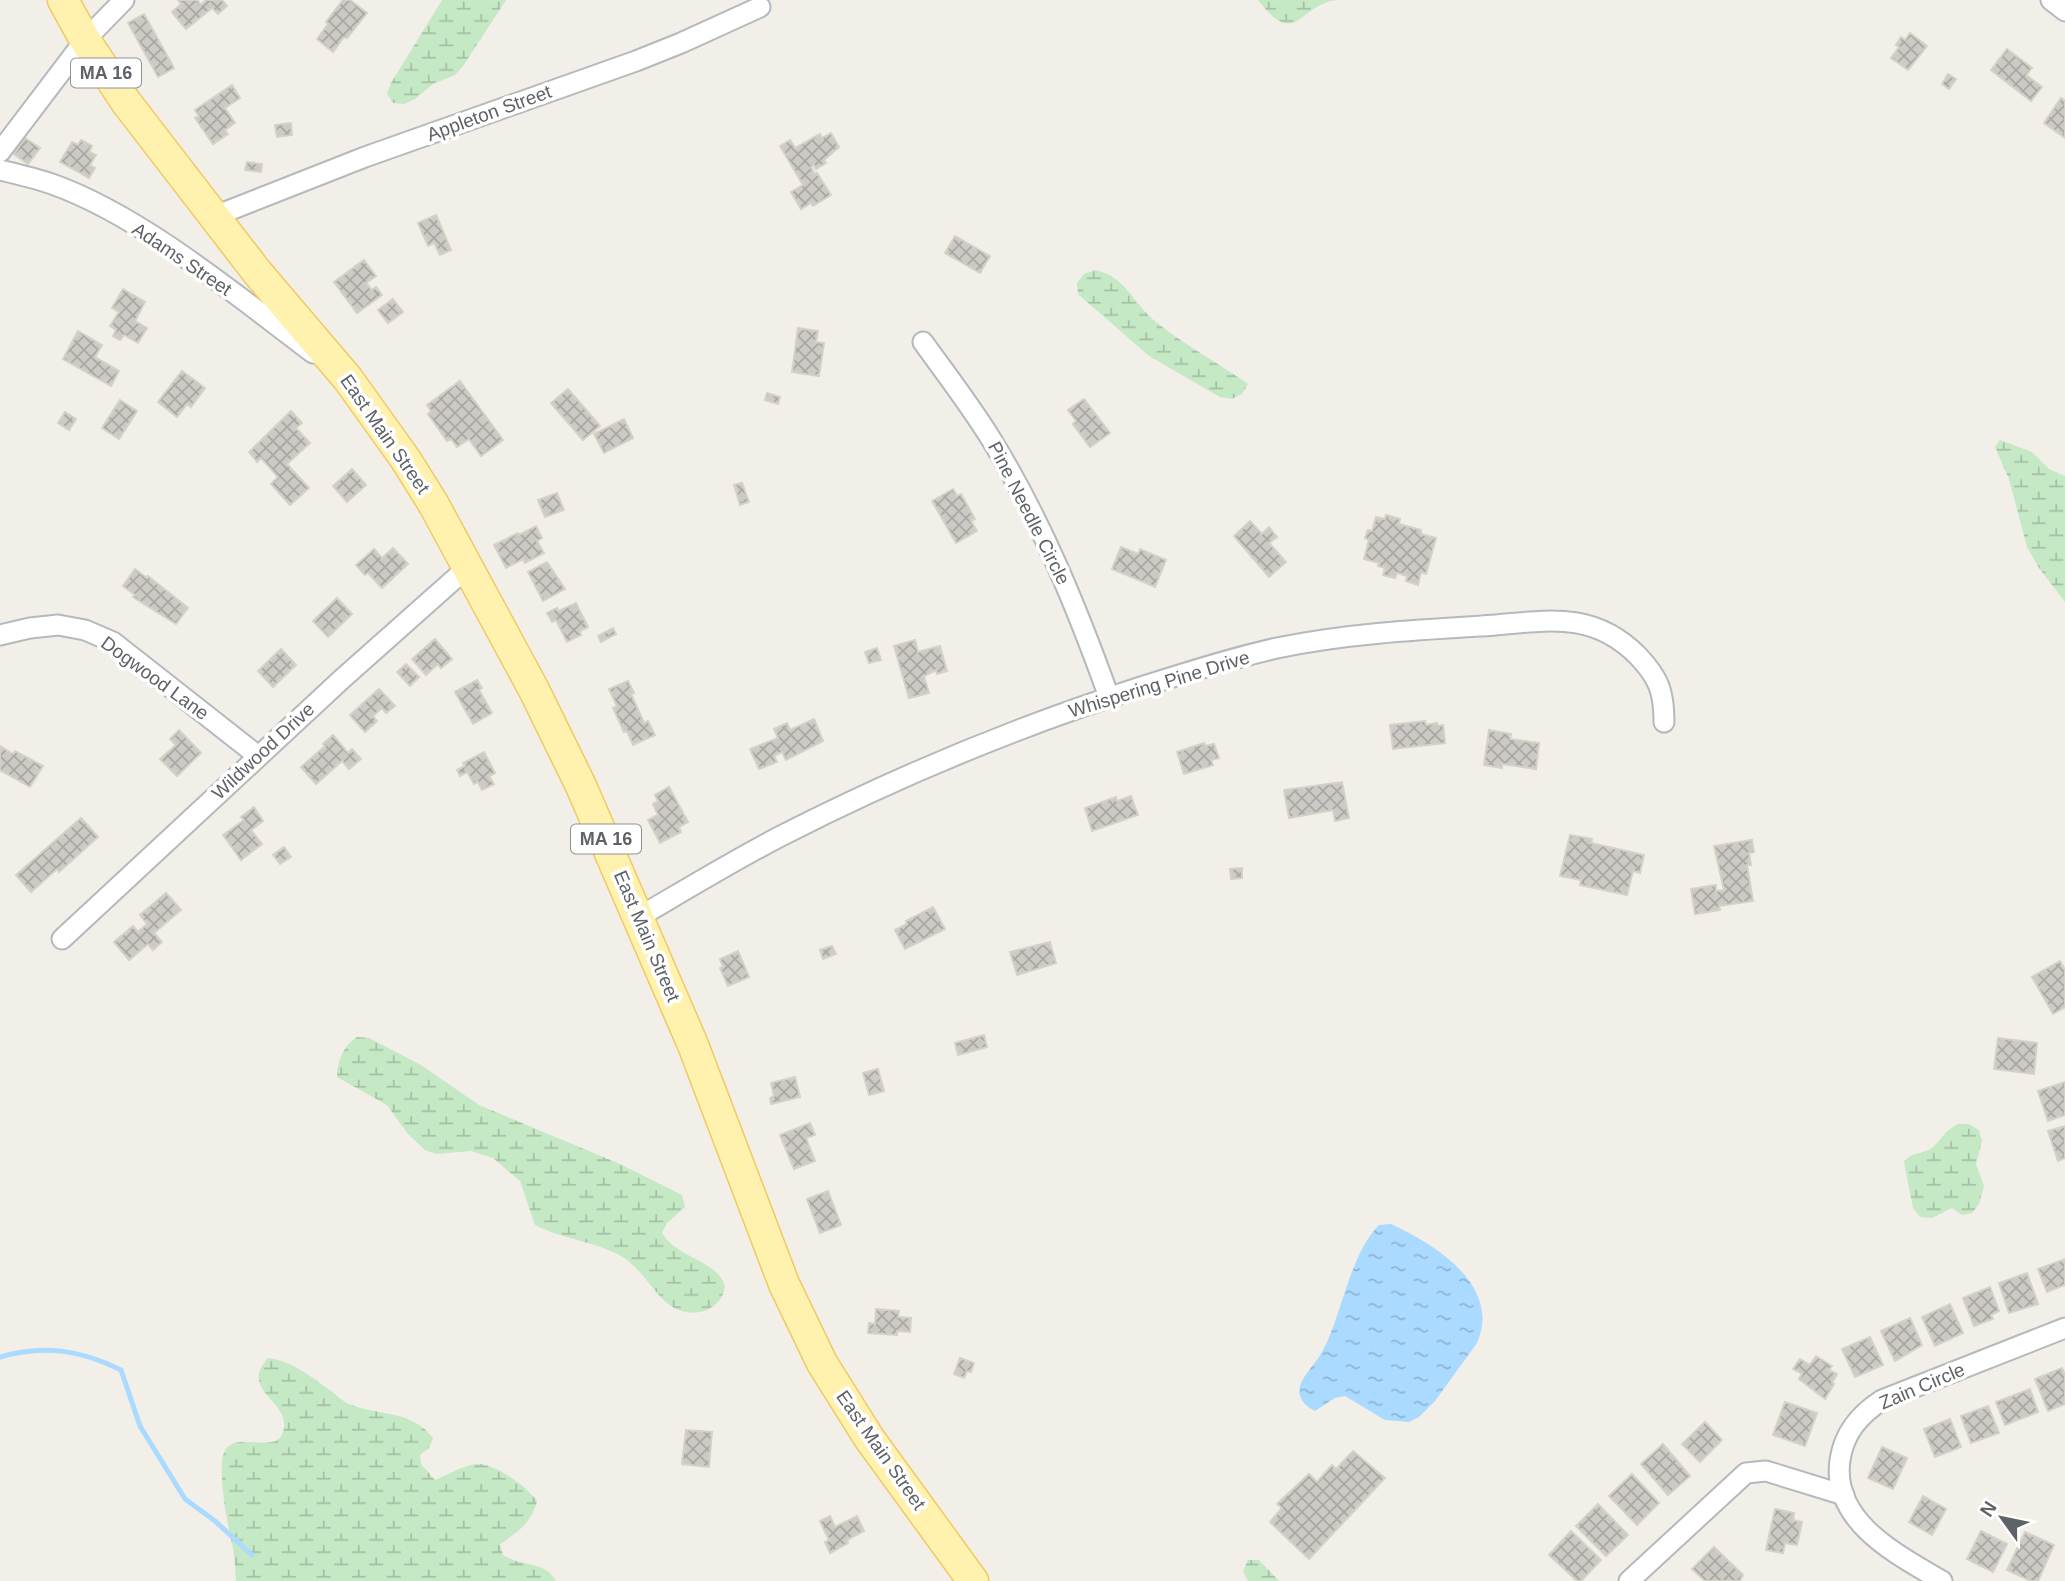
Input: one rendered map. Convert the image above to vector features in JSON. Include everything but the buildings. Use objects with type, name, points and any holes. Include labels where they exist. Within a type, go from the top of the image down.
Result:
[{"type":"main road","name":"MA 16","points":[[63,0],[85,40]]},
{"type":"main road","name":"East Main Street","points":[[85,40],[112,82],[265,282],[348,379],[406,460],[468,567],[558,737],[639,917],[706,1080],[784,1284],[819,1357],[869,1438],[974,1581]]},
{"type":"street","points":[[0,152],[85,40],[124,0]]},
{"type":"street","points":[[2051,0],[2065,11]]},
{"type":"street","name":"Appleton Street","points":[[215,216],[365,157],[636,61],[761,7]]},
{"type":"street","name":"Adams Street","points":[[0,170],[52,184],[79,195],[130,223],[242,299],[348,379]]},
{"type":"street","name":"Pine Needle Circle","points":[[923,342],[991,438],[1024,496],[1083,623],[1109,697]]},
{"type":"street","name":"Wildwood Drive","points":[[62,939],[258,756],[468,567]]},
{"type":"street","name":"Whispering Pine Drive","points":[[639,917],[776,839],[869,793],[1006,735],[1109,697],[1229,661],[1302,643],[1463,627],[1560,621],[1598,626],[1634,652],[1658,680],[1664,700],[1664,722]]},
{"type":"street","name":"Dogwood Lane","points":[[0,635],[58,625],[85,630],[113,642],[258,756]]},
{"type":"street","name":"Zain Circle","points":[[1942,1581],[1921,1576],[1866,1530],[1855,1517],[1844,1495],[1839,1469],[1842,1452],[1852,1429],[1868,1409],[1882,1400],[2065,1328]]},
{"type":"street","points":[[1629,1581],[1746,1473],[1766,1471],[1844,1495]]},
{"type":"green space","points":[[442,0],[506,0],[455,75],[433,84],[415,99],[404,104],[393,103],[387,94],[391,83]]},
{"type":"green space","points":[[1258,0],[1337,0],[1324,3],[1298,21],[1290,23],[1281,22],[1271,15]]},
{"type":"green space","points":[[1095,270],[1115,278],[1148,315],[1248,384],[1242,394],[1232,399],[1220,397],[1149,356],[1078,294],[1077,283],[1084,274]]},
{"type":"green space","points":[[2000,440],[2032,452],[2049,469],[2065,476],[2065,602],[2027,547],[2009,479],[1995,447]]},
{"type":"green space","points":[[357,1037],[369,1038],[421,1065],[479,1105],[620,1164],[682,1195],[685,1207],[667,1223],[662,1233],[676,1247],[719,1275],[725,1288],[720,1300],[700,1312],[686,1312],[675,1308],[621,1256],[535,1225],[520,1181],[493,1158],[471,1151],[436,1154],[425,1150],[408,1134],[387,1105],[337,1077],[342,1054]]},
{"type":"green space","points":[[1958,1124],[1969,1124],[1979,1130],[1982,1141],[1976,1164],[1984,1186],[1979,1204],[1972,1213],[1962,1215],[1952,1208],[1932,1218],[1920,1217],[1913,1208],[1904,1162],[1912,1155],[1933,1147]]},
{"type":"green space","points":[[268,1358],[286,1362],[301,1370],[349,1404],[415,1422],[433,1438],[429,1448],[420,1455],[421,1464],[435,1480],[477,1464],[493,1467],[518,1483],[537,1501],[532,1515],[523,1526],[500,1544],[503,1555],[539,1567],[551,1574],[556,1581],[236,1581],[234,1553],[223,1495],[223,1456],[232,1444],[268,1443],[281,1436],[283,1417],[261,1387],[259,1378],[260,1369]]},
{"type":"green space","points":[[1248,1560],[1259,1560],[1279,1581],[1248,1581],[1243,1571]]},
{"type":"water","points":[[1391,1224],[1444,1255],[1472,1286],[1480,1303],[1482,1322],[1477,1343],[1435,1401],[1419,1417],[1409,1422],[1385,1420],[1345,1396],[1335,1398],[1315,1411],[1303,1401],[1300,1386],[1328,1339],[1360,1253],[1379,1225]]},
{"type":"waterway","points":[[0,1357],[31,1351],[62,1351],[91,1358],[121,1370],[140,1426],[185,1499],[215,1521],[252,1555]]}]
